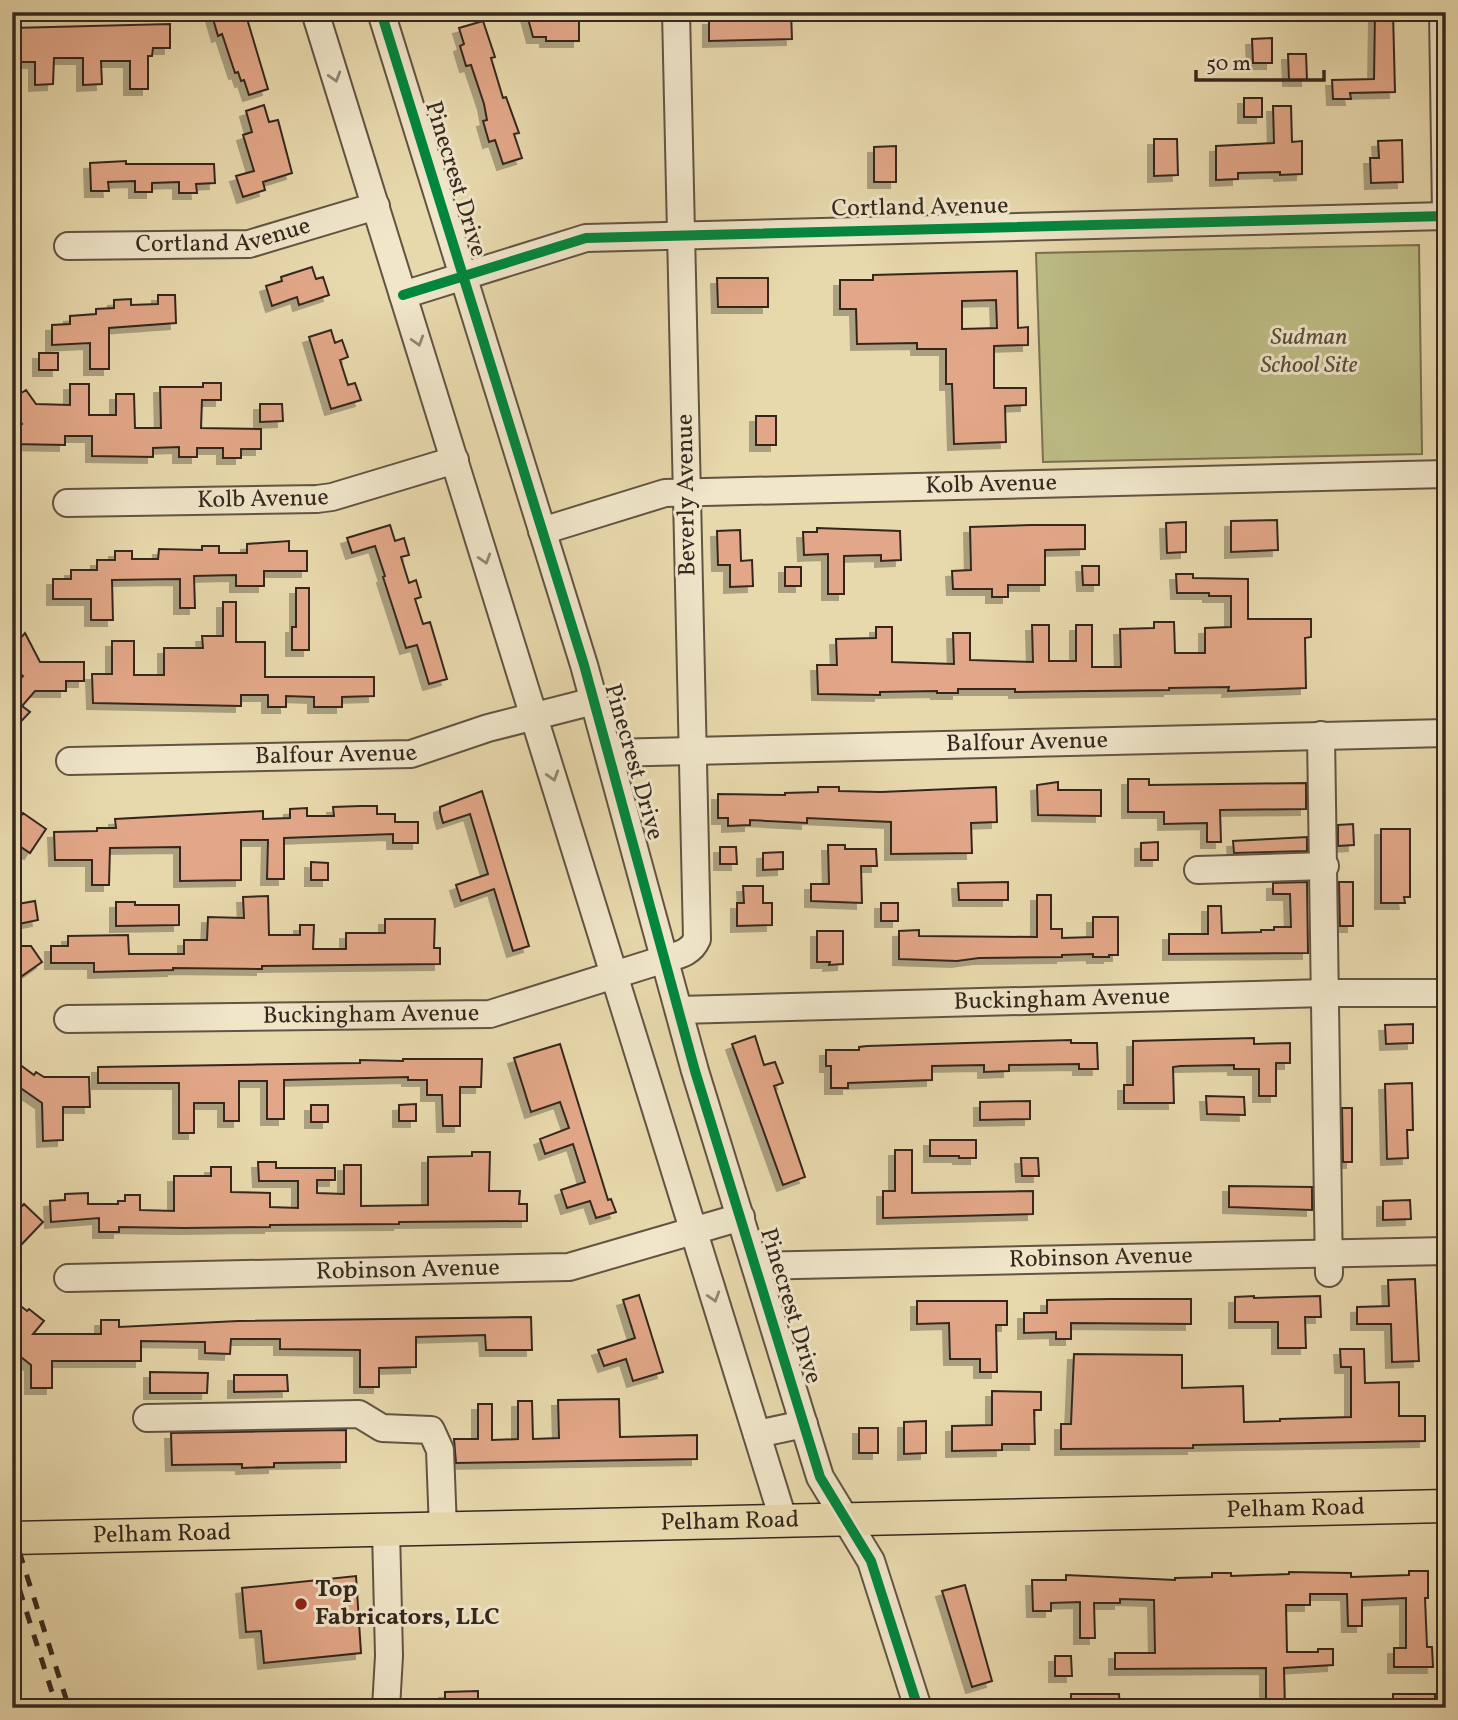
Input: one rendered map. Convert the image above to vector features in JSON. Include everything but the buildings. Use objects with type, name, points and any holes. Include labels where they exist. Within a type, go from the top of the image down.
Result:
[{"type":"main road","name":"Pelham Road","points":[[12,1538],[1446,1506]]},
{"type":"street","points":[[315,12],[784,1522]]},
{"type":"street","name":"Pinecrest Drive","points":[[382,12],[594,701],[679,1010],[820,1477],[871,1561],[918,1708]]},
{"type":"street","name":"Beverly Avenue","points":[[665,959],[688,951],[694,946],[696,939],[676,12]]},
{"type":"street","points":[[1443,12],[1446,215]]},
{"type":"street","name":"Cortland Avenue","points":[[68,246],[249,244],[376,206]]},
{"type":"street","name":"Cortland Avenue","points":[[403,295],[586,238],[1446,215]]},
{"type":"street","name":"Kolb Avenue","points":[[67,503],[317,499],[332,497],[455,460]]},
{"type":"street","name":"Kolb Avenue","points":[[542,531],[665,493],[1446,474]]},
{"type":"street","name":"Balfour Avenue","points":[[70,761],[411,754],[534,715],[594,701]]},
{"type":"street","name":"Balfour Avenue","points":[[609,753],[1446,733]]},
{"type":"street","points":[[1321,735],[1329,1263]]},
{"type":"street","points":[[1198,870],[1325,866]]},
{"type":"street","name":"Buckingham Avenue","points":[[68,1019],[490,1013],[665,959]]},
{"type":"street","name":"Buckingham Avenue","points":[[679,1010],[1325,993],[1446,993]]},
{"type":"street","name":"Robinson Avenue","points":[[68,1278],[569,1267],[741,1217]]},
{"type":"street","name":"Robinson Avenue","points":[[756,1266],[1329,1263],[1446,1251]]},
{"type":"street","points":[[147,1418],[359,1414],[382,1429],[431,1430],[440,1450],[443,1529]]},
{"type":"street","points":[[757,1434],[804,1424]]},
{"type":"street","points":[[386,1530],[389,1656],[386,1708]]},
{"type":"green space","name":"Sudman School Site","points":[[1419,245],[1422,454],[1043,462],[1036,253]]},
{"type":"railway","points":[[12,1529],[69,1708]]},
{"type":"railway","points":[[12,1566],[57,1708]]},
{"type":"cycle path","points":[[381,12],[584,665],[695,1071],[820,1477],[871,1561],[918,1708]]},
{"type":"cycle path","points":[[403,295],[586,238],[1446,216]]},
{"type":"place","name":"Top Fabricators, LLC","points":[[301,1604]]}]
